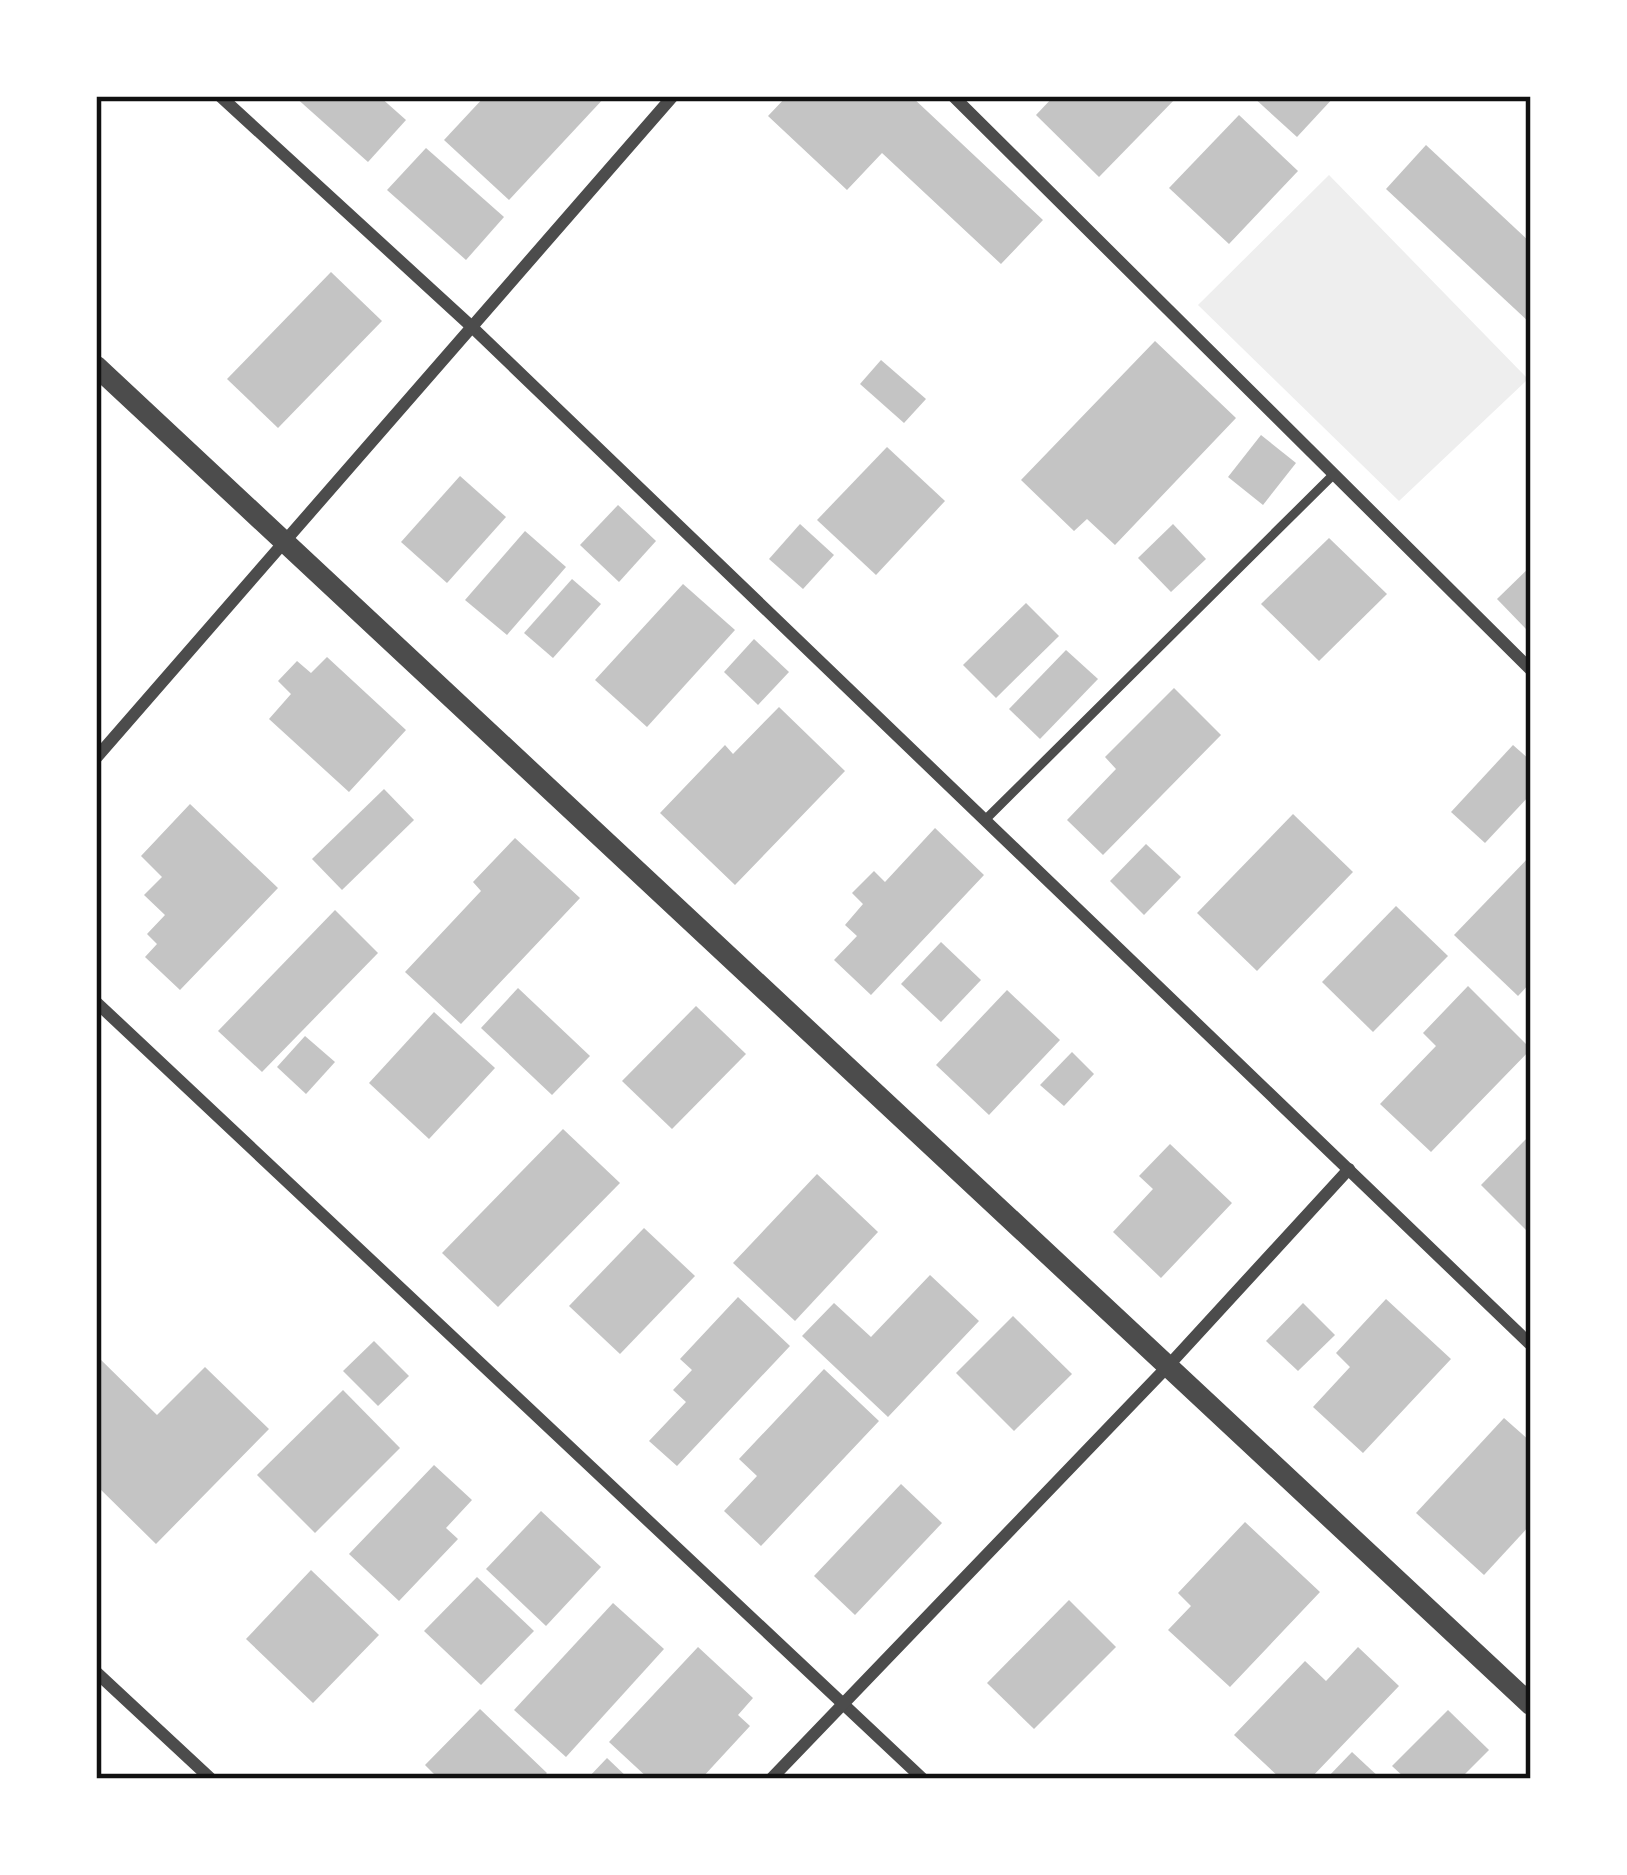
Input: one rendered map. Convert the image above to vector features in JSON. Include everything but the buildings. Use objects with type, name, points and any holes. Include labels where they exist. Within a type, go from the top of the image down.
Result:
[{"type":"street","points":[[220,96],[472,327],[1531,1345]]},
{"type":"street","points":[[96,758],[673,96]]},
{"type":"street","points":[[953,96],[1531,670]]},
{"type":"street","points":[[96,367],[1531,1705]]},
{"type":"street","points":[[96,1002],[923,1779]]},
{"type":"street","points":[[771,1779],[1169,1365],[1349,1169]]},
{"type":"street","points":[[96,1672],[211,1779]]},
{"type":"lane","points":[[986,819],[1333,475]]},
{"type":"shaded area","points":[[1329,175],[1528,379],[1399,501],[1198,305]]}]
